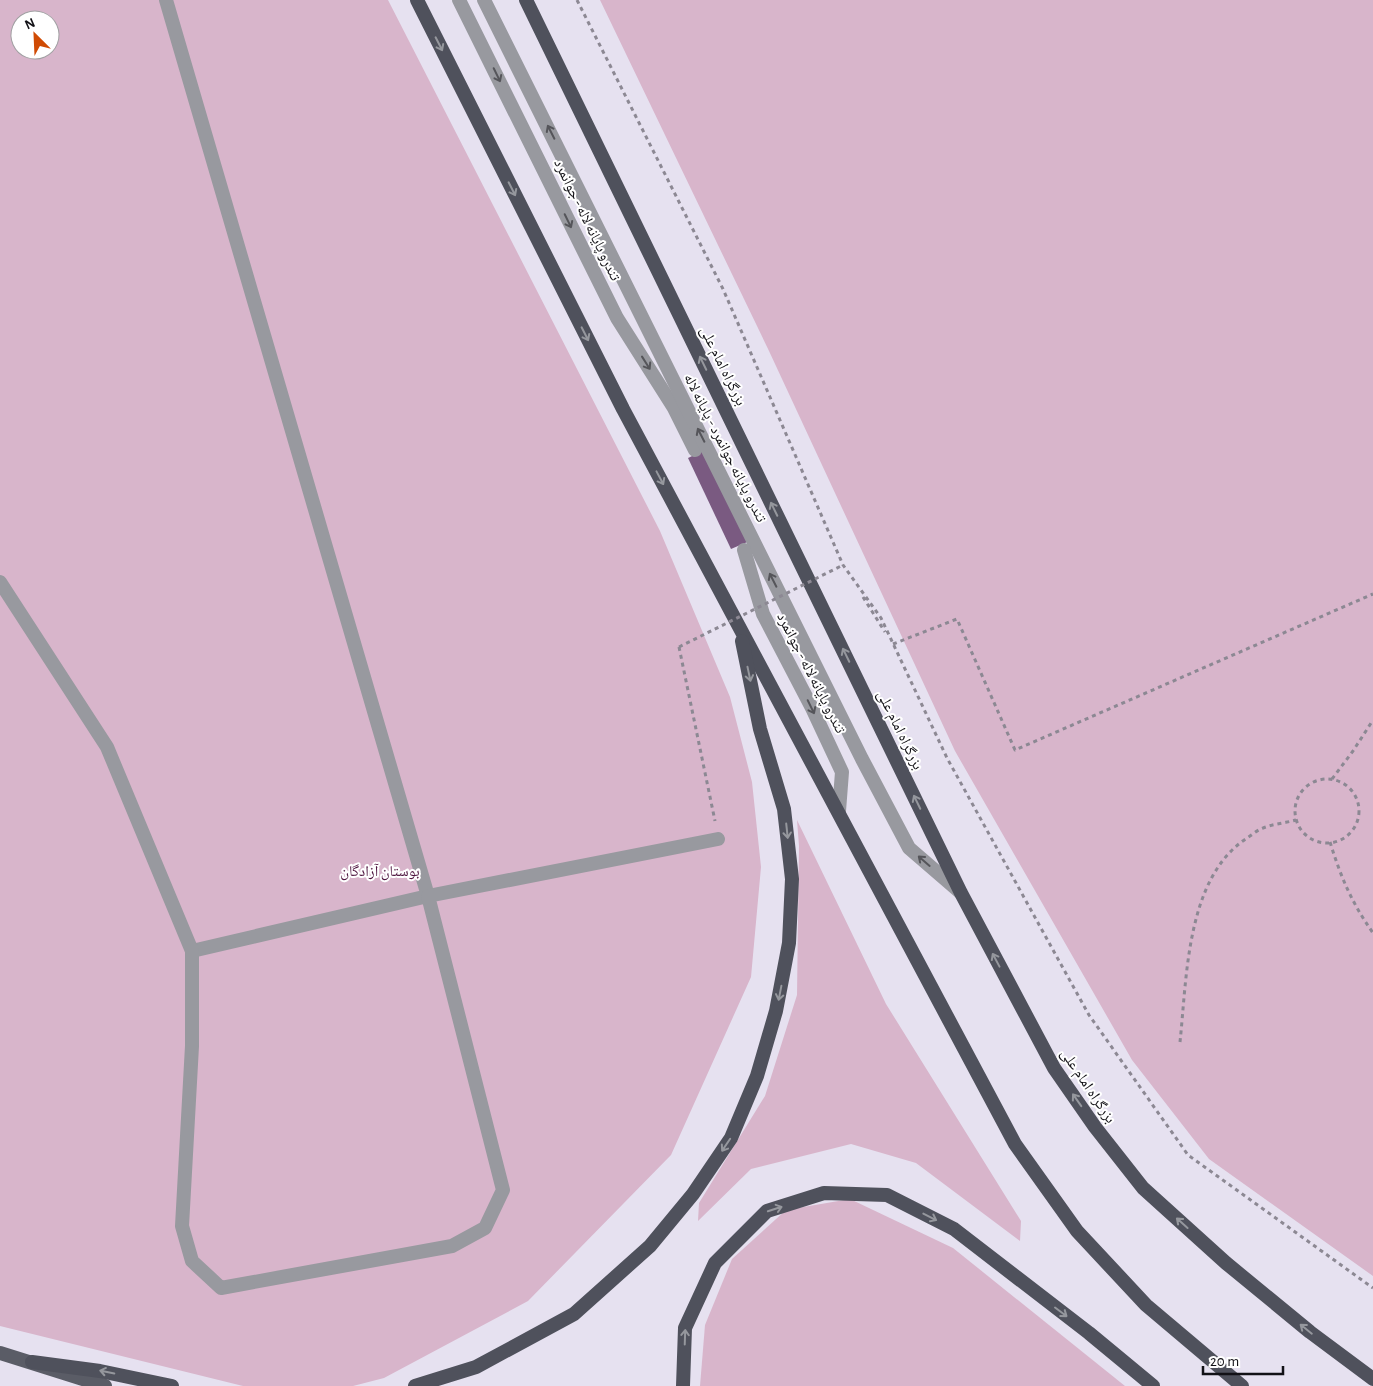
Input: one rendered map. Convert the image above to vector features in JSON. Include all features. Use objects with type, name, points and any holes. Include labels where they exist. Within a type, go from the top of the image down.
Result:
[{"type":"highway","points":[[417,0],[623,409],[1015,1144],[1077,1231],[1146,1305],[1242,1386]]},
{"type":"highway","name":"بزرگراه امام علی","points":[[526,0],[961,892],[1054,1068],[1095,1126],[1143,1188],[1226,1263],[1310,1332],[1373,1378]]},
{"type":"highway","points":[[415,1386],[476,1367],[574,1314],[650,1246],[693,1194],[731,1138],[754,1084],[776,1011],[789,943],[792,879],[784,809],[760,729],[739,626]]},
{"type":"highway","points":[[684,1386],[686,1328],[714,1263],[766,1211],[824,1193],[887,1195],[954,1229],[1089,1333],[1152,1386]]},
{"type":"highway","points":[[32,1362],[100,1370],[172,1386]]},
{"type":"main road","points":[[0,1353],[105,1386]]},
{"type":"lane","points":[[0,582],[107,747],[192,951],[192,1046],[182,1226],[192,1261],[220,1288],[452,1246],[485,1228],[503,1190],[428,896],[166,0]]},
{"type":"lane","name":"تندرو پایانه لاله - جوانمرد","points":[[459,0],[617,318],[674,408],[695,450]]},
{"type":"lane","name":"تندرو پایانه جوانمرد - پایانه لاله","points":[[484,0],[858,750],[901,832],[910,848],[961,892]]},
{"type":"lane","name":"تندرو پایانه لاله - جوانمرد","points":[[744,550],[763,614],[812,708],[842,772],[839,811]]},
{"type":"lane","points":[[192,951],[428,896],[718,839]]},
{"type":"path","points":[[577,0],[723,290],[843,565],[893,644],[947,758],[1089,1015],[1188,1155],[1373,1288]]},
{"type":"path","points":[[718,839],[679,647],[843,565]]},
{"type":"path","points":[[893,644],[957,619],[1015,750],[1373,594]]},
{"type":"path","points":[[1332,779],[1373,720]]},
{"type":"path","points":[[1332,779],[1342,782],[1351,788],[1357,797],[1359,817],[1355,827],[1340,840],[1319,842],[1309,837],[1302,830],[1296,820],[1295,810],[1303,790],[1316,781],[1332,779]]},
{"type":"path","points":[[1180,1042],[1197,914],[1213,873],[1236,845],[1262,828],[1296,820]]},
{"type":"path","points":[[1330,842],[1339,874],[1358,912],[1373,933]]},
{"type":"green space","name":"بوستان آزادگان","points":[[0,0],[388,0],[660,531],[730,697],[752,782],[761,867],[751,977],[671,1155],[528,1301],[384,1378],[353,1386],[243,1386],[0,1326]]},
{"type":"green space","points":[[600,0],[1373,0],[1373,1276],[1209,1159],[1132,1060],[955,751],[769,351]]},
{"type":"green space","points":[[797,820],[886,1004],[1021,1221],[1020,1241],[916,1163],[851,1144],[751,1169],[698,1221],[699,1203],[765,1096],[797,995],[799,846]]},
{"type":"green space","points":[[850,1199],[953,1248],[1125,1386],[700,1386],[705,1325],[732,1259],[786,1210]]},
{"type":"building","points":[[709,448],[752,540],[731,549],[688,458]]}]
